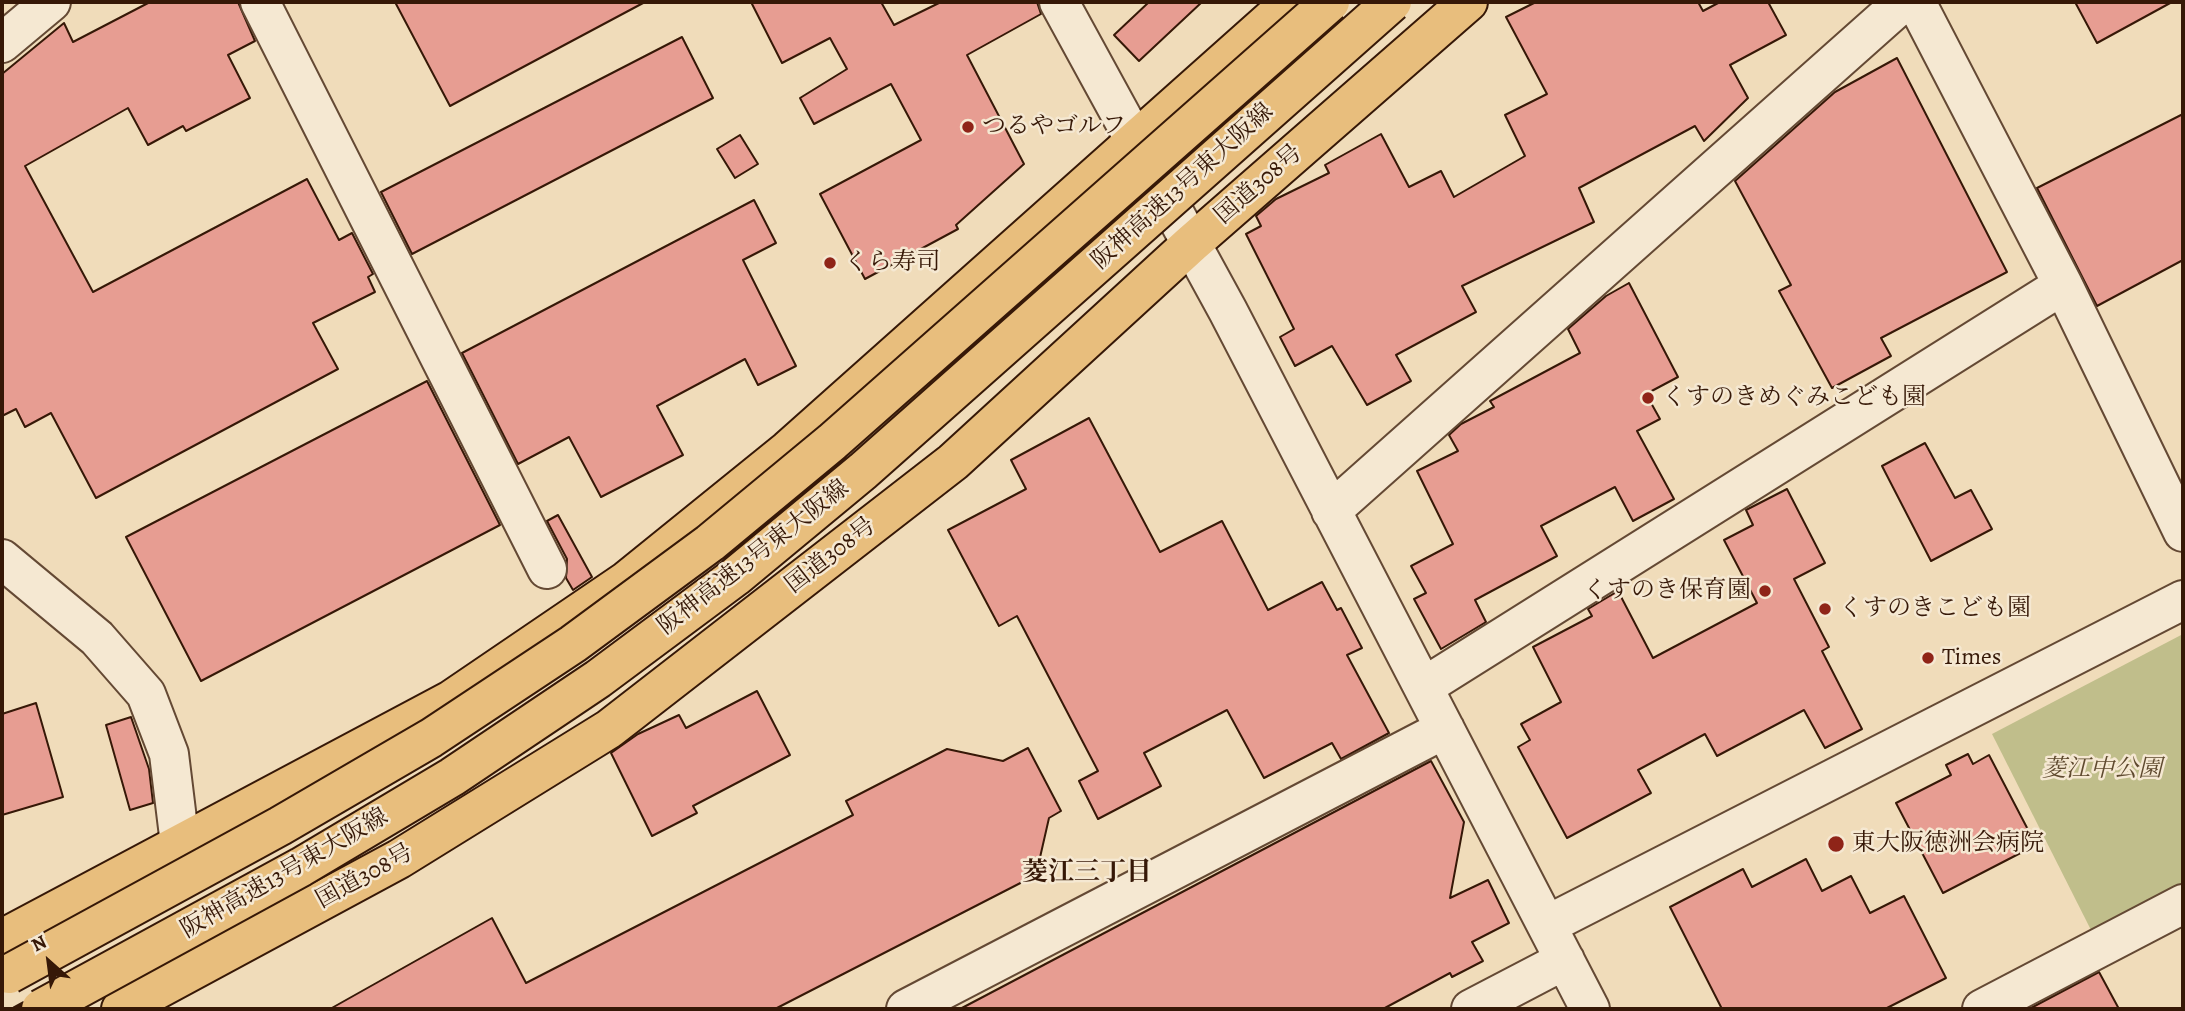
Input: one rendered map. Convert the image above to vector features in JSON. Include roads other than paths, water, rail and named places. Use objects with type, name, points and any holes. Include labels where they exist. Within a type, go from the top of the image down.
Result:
[{"type":"highway","points":[[2,939],[452,700],[626,581],[788,450],[1290,2]]},
{"type":"highway","name":"阪神高速13号東大阪線","points":[[2,978],[281,826],[408,752],[594,629],[710,543],[832,442],[1329,2]]},
{"type":"highway","name":"阪神高速13号東大阪線","points":[[41,1009],[301,867],[440,784],[619,664],[735,577],[863,471],[1392,2]]},
{"type":"highway","name":"国道308号","points":[[121,1009],[160,999],[399,859],[609,729],[953,462],[1191,244],[1468,2]]},
{"type":"street","points":[[2,43],[51,2]]},
{"type":"street","points":[[260,2],[547,569]]},
{"type":"street","points":[[1059,2],[1191,244],[1424,686],[1590,1009]]},
{"type":"street","points":[[1331,511],[1903,2]]},
{"type":"street","points":[[1916,2],[2063,285],[2183,532]]},
{"type":"street","points":[[1424,686],[2063,285]]},
{"type":"street","points":[[2,559],[97,638],[146,694],[169,754],[180,844]]},
{"type":"street","points":[[1547,925],[2183,600]]},
{"type":"street","points":[[906,1009],[1445,729]]},
{"type":"street","points":[[1982,1009],[2183,904]]},
{"type":"street","points":[[1471,1009],[1565,960]]},
{"type":"railway","points":[[2,989],[359,793],[532,684],[698,557],[1338,2]]},
{"type":"railway","points":[[14,1009],[370,814],[545,704],[716,575],[864,449],[1368,2]]},
{"type":"place","name":"つるやゴルフ","points":[[968,127]]},
{"type":"place","name":"くら寿司","points":[[830,263]]},
{"type":"place","name":"くすのきめぐみこども園","points":[[1648,398]]},
{"type":"place","name":"くすのき保育園","points":[[1765,591]]},
{"type":"place","name":"くすのきこども園","points":[[1825,609]]},
{"type":"place","name":"Times","points":[[1928,658]]},
{"type":"place","name":"東大阪徳洲会病院","points":[[1836,844]]},
{"type":"district","name":"菱江三丁目","points":[[1087,874]]},
{"type":"park label","name":"菱江中公園","points":[[2102,770]]}]
